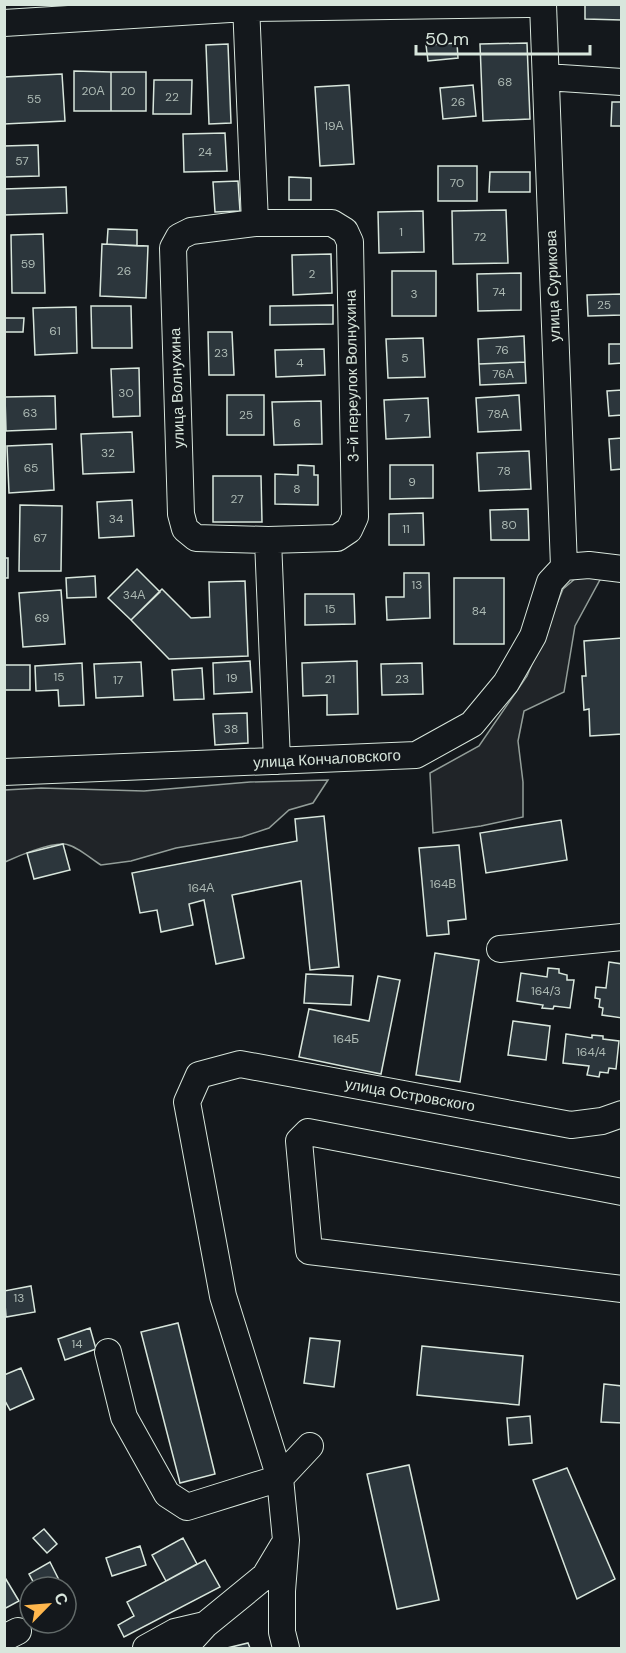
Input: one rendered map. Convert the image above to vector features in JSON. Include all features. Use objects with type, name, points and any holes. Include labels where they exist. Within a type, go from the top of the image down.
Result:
[{"type":"street","points":[[4,23],[246,6],[528,4]]},
{"type":"street","name":"улица Сурикова","points":[[543,4],[564,567]]},
{"type":"street","points":[[246,6],[255,223]]},
{"type":"street","points":[[546,77],[621,82]]},
{"type":"street","name":"3-й переулок Волнухина","points":[[255,223],[332,223],[345,231],[350,242],[355,517],[349,530],[337,538],[268,540]]},
{"type":"street","name":"улица Волнухина","points":[[255,223],[191,231],[178,237],[173,248],[181,514],[185,529],[196,538],[268,540]]},
{"type":"street","points":[[268,540],[277,761]]},
{"type":"street","points":[[564,567],[590,565],[621,569]]},
{"type":"street","name":"улица Кончаловского","points":[[4,772],[416,754],[472,724],[506,683],[533,636],[550,582],[564,567]]},
{"type":"street","points":[[500,949],[621,937]]},
{"type":"street","name":"улица Островского","points":[[280,1478],[223,1296],[187,1102],[199,1074],[240,1064],[571,1125],[602,1121],[621,1114]]},
{"type":"street","points":[[621,1192],[308,1132],[299,1141],[309,1251],[621,1289]]},
{"type":"street","points":[[108,1352],[124,1417],[167,1494],[187,1507],[280,1478],[310,1446]]},
{"type":"street","points":[[280,1478],[286,1540],[282,1591],[282,1632],[286,1648]]},
{"type":"street","points":[[184,1648],[205,1624],[265,1576],[286,1540]]},
{"type":"street","points":[[146,1648],[175,1632],[205,1624]]},
{"type":"shaded area","points":[[582,573],[602,576],[575,626],[564,692],[524,711],[518,741],[523,782],[523,817],[433,833],[430,773],[479,746],[527,676],[563,589]]},
{"type":"shaded area","points":[[328,780],[313,803],[289,810],[269,828],[242,837],[176,848],[131,861],[101,865],[64,844],[25,853],[5,862],[5,790],[41,788],[144,791],[250,782]]},
{"type":"building","points":[[585,4],[622,4],[622,20],[585,19]]},
{"type":"building","points":[[457,43],[458,58],[428,61],[426,45]]},
{"type":"building","points":[[527,43],[530,119],[483,121],[480,44]]},
{"type":"building","points":[[228,44],[231,123],[209,124],[206,45]]},
{"type":"building","points":[[74,71],[111,72],[111,111],[74,111]]},
{"type":"building","points":[[111,72],[146,72],[146,111],[111,111]]},
{"type":"building","points":[[62,74],[65,121],[4,124],[4,77]]},
{"type":"building","points":[[154,80],[192,80],[191,114],[153,114]]},
{"type":"building","points":[[349,85],[354,164],[320,166],[315,87]]},
{"type":"building","points":[[473,85],[476,116],[443,119],[440,88]]},
{"type":"building","points":[[612,102],[622,102],[622,126],[611,126]]},
{"type":"building","points":[[225,133],[227,171],[184,172],[183,134]]},
{"type":"building","points":[[38,145],[39,176],[4,177],[4,146]]},
{"type":"building","points":[[438,166],[477,166],[477,201],[438,201]]},
{"type":"building","points":[[490,172],[530,172],[530,192],[489,192]]},
{"type":"building","points":[[289,177],[311,178],[311,200],[289,200]]},
{"type":"building","points":[[238,181],[240,211],[215,212],[213,182]]},
{"type":"building","points":[[66,187],[67,213],[4,215],[4,189]]},
{"type":"building","points":[[506,210],[508,263],[453,264],[452,211]]},
{"type":"building","points":[[423,211],[424,252],[379,253],[378,212]]},
{"type":"building","points":[[108,229],[137,230],[137,246],[107,244]]},
{"type":"building","points":[[43,234],[45,293],[12,293],[11,235]]},
{"type":"building","points":[[102,244],[148,246],[146,298],[100,296]]},
{"type":"building","points":[[331,254],[332,293],[293,295],[292,255]]},
{"type":"building","points":[[392,271],[436,271],[436,316],[392,316]]},
{"type":"building","points":[[521,273],[521,310],[478,311],[477,274]]},
{"type":"building","points":[[622,294],[622,315],[588,316],[587,295]]},
{"type":"building","points":[[333,305],[333,324],[270,325],[270,306]]},
{"type":"building","points":[[91,306],[131,306],[132,348],[92,348]]},
{"type":"building","points":[[76,307],[77,353],[35,355],[33,308]]},
{"type":"building","points":[[4,318],[24,318],[23,332],[4,332]]},
{"type":"building","points":[[208,332],[232,332],[234,375],[209,375]]},
{"type":"building","points":[[524,336],[525,362],[479,364],[478,339]]},
{"type":"building","points":[[423,338],[425,377],[388,378],[386,339]]},
{"type":"building","points":[[609,344],[622,344],[622,363],[609,364]]},
{"type":"building","points":[[324,349],[325,375],[276,377],[275,350]]},
{"type":"building","points":[[525,362],[526,383],[480,385],[479,364]]},
{"type":"building","points":[[139,368],[140,416],[113,417],[111,369]]},
{"type":"building","points":[[622,390],[622,415],[609,416],[607,391]]},
{"type":"building","points":[[227,395],[264,395],[264,435],[227,435]]},
{"type":"building","points":[[519,395],[521,430],[478,432],[476,398]]},
{"type":"building","points":[[55,396],[56,429],[6,431],[5,397]]},
{"type":"building","points":[[428,398],[430,437],[386,439],[384,400]]},
{"type":"building","points":[[321,401],[322,444],[274,445],[272,402]]},
{"type":"building","points":[[132,432],[134,472],[83,474],[81,434]]},
{"type":"building","points":[[622,438],[622,469],[611,470],[609,439]]},
{"type":"building","points":[[52,444],[54,490],[9,493],[7,446]]},
{"type":"building","points":[[529,451],[531,489],[479,491],[477,453]]},
{"type":"building","points":[[298,465],[314,466],[314,475],[318,475],[318,505],[275,504],[275,474],[298,475]]},
{"type":"building","points":[[390,465],[433,465],[433,498],[390,499]]},
{"type":"building","points":[[213,476],[261,476],[262,522],[213,522]]},
{"type":"building","points":[[132,500],[134,536],[99,538],[97,502]]},
{"type":"building","points":[[20,505],[62,506],[61,571],[19,571]]},
{"type":"building","points":[[528,509],[529,540],[491,540],[490,510]]},
{"type":"building","points":[[423,513],[424,545],[389,545],[389,514]]},
{"type":"building","points":[[4,558],[8,558],[8,578],[4,578]]},
{"type":"building","points":[[137,569],[160,592],[131,620],[108,598]]},
{"type":"building","points":[[404,573],[429,573],[430,618],[387,620],[386,597],[404,597]]},
{"type":"building","points":[[95,576],[96,597],[67,598],[66,578]]},
{"type":"building","points":[[454,578],[504,578],[504,644],[454,644]]},
{"type":"building","points":[[245,581],[248,656],[169,659],[131,620],[162,589],[191,618],[210,617],[209,582]]},
{"type":"building","points":[[61,590],[65,644],[23,647],[19,593]]},
{"type":"building","points":[[305,594],[354,594],[355,624],[305,625]]},
{"type":"building","points":[[622,638],[622,734],[590,736],[589,709],[584,710],[582,676],[586,676],[584,641]]},
{"type":"building","points":[[250,661],[252,692],[214,694],[213,663]]},
{"type":"building","points":[[357,661],[358,714],[327,715],[327,695],[303,696],[302,663]]},
{"type":"building","points":[[141,662],[143,696],[96,698],[94,664]]},
{"type":"building","points":[[82,663],[84,705],[59,706],[58,690],[36,691],[35,666]]},
{"type":"building","points":[[422,663],[423,694],[382,695],[381,664]]},
{"type":"building","points":[[4,665],[30,665],[30,690],[4,690]]},
{"type":"building","points":[[202,668],[204,699],[174,700],[172,670]]},
{"type":"building","points":[[247,713],[248,743],[215,745],[213,714]]},
{"type":"building","points":[[324,816],[339,967],[310,970],[301,881],[232,895],[244,958],[216,964],[204,900],[189,904],[193,925],[161,932],[157,910],[140,913],[132,873],[297,841],[295,819]]},
{"type":"building","points":[[561,820],[567,860],[486,873],[480,833]]},
{"type":"building","points":[[63,844],[70,870],[34,879],[27,853]]},
{"type":"building","points":[[459,845],[466,919],[448,921],[449,934],[427,936],[419,848]]},
{"type":"building","points":[[435,953],[479,960],[460,1082],[416,1075]]},
{"type":"building","points":[[609,962],[622,964],[622,1018],[602,1015],[603,1008],[599,1007],[600,999],[595,998],[596,987],[606,988]]},
{"type":"building","points":[[548,968],[559,969],[559,973],[567,975],[567,980],[574,980],[570,1008],[554,1006],[553,1009],[542,1008],[543,1005],[517,1001],[521,973],[547,977]]},
{"type":"building","points":[[306,974],[353,976],[351,1005],[304,1003]]},
{"type":"building","points":[[378,976],[400,980],[381,1074],[299,1057],[309,1009],[369,1021]]},
{"type":"building","points":[[513,1021],[550,1026],[546,1060],[508,1055]]},
{"type":"building","points":[[566,1034],[592,1038],[592,1035],[603,1036],[603,1039],[619,1041],[616,1069],[609,1068],[608,1073],[600,1072],[599,1077],[587,1075],[589,1066],[563,1063]]},
{"type":"building","points":[[31,1286],[35,1312],[6,1317],[4,1291]]},
{"type":"building","points":[[178,1323],[215,1474],[180,1483],[141,1332]]},
{"type":"building","points":[[90,1328],[96,1349],[65,1360],[58,1339]]},
{"type":"building","points":[[310,1338],[340,1341],[334,1387],[304,1383]]},
{"type":"building","points":[[422,1346],[523,1356],[519,1405],[417,1395]]},
{"type":"building","points":[[21,1368],[34,1399],[10,1410],[4,1399],[4,1375]]},
{"type":"building","points":[[604,1384],[622,1386],[622,1423],[601,1422]]},
{"type":"building","points":[[530,1416],[532,1443],[509,1445],[507,1418]]},
{"type":"building","points":[[409,1465],[439,1600],[397,1609],[367,1474]]},
{"type":"building","points":[[567,1468],[615,1579],[577,1599],[533,1480]]},
{"type":"building","points":[[44,1529],[57,1544],[47,1553],[33,1538]]},
{"type":"building","points":[[183,1538],[197,1564],[166,1581],[152,1555]]},
{"type":"building","points":[[140,1546],[146,1565],[112,1576],[106,1558]]},
{"type":"building","points":[[205,1560],[220,1587],[124,1637],[118,1625],[134,1616],[127,1602]]},
{"type":"building","points":[[50,1562],[56,1575],[30,1575]]},
{"type":"building","points":[[4,1576],[18,1602],[4,1609]]},
{"type":"building","points":[[248,1643],[250,1648],[227,1648]]}]
